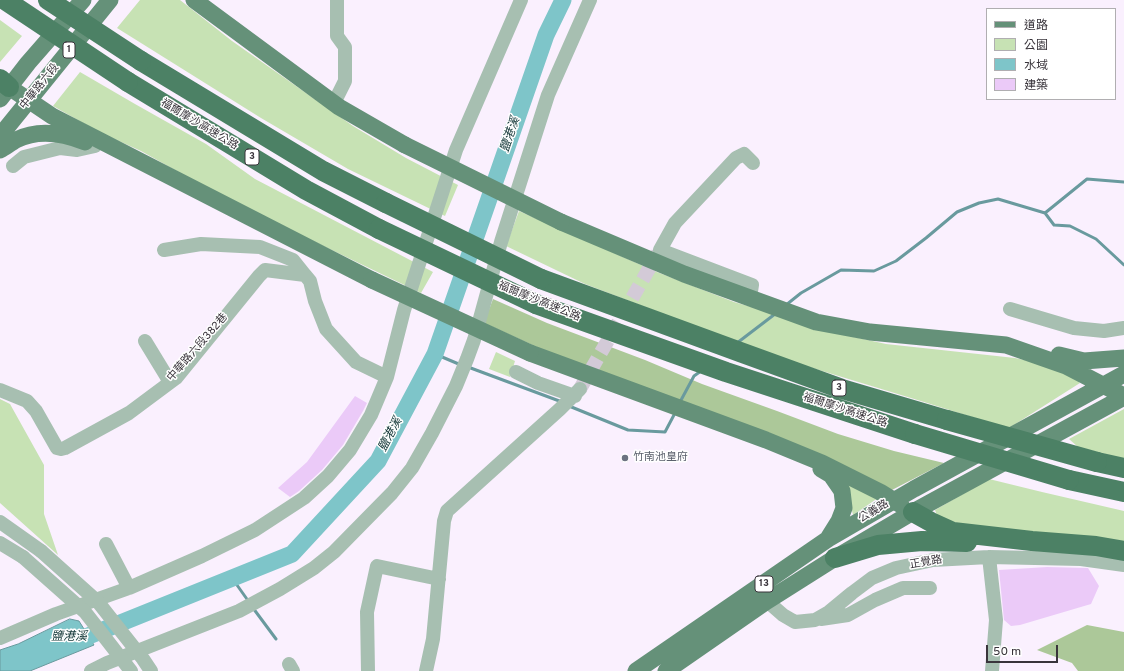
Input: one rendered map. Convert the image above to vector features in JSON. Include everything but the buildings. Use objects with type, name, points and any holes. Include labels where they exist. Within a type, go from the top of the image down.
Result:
[{"type":"highway","name":"福爾摩沙高速公路","points":[[5,0],[128,82],[306,190],[378,229],[536,304],[708,365],[915,434],[1069,480],[1124,492]]},
{"type":"highway","name":"福爾摩沙高速公路","points":[[48,0],[142,61],[323,171],[541,279],[842,389],[947,420],[1124,468]]},
{"type":"highway","points":[[913,512],[953,532],[1124,550]]},
{"type":"highway","points":[[831,549],[922,541],[1032,541]]},
{"type":"main road","name":"1","points":[[3,88],[83,0]]},
{"type":"main road","name":"中華路六段","points":[[0,136],[110,0]]},
{"type":"main road","points":[[194,0],[334,103],[405,145],[561,222],[684,274],[816,322],[870,332],[1006,344],[1066,366],[1124,397]]},
{"type":"main road","points":[[202,0],[246,39]]},
{"type":"main road","points":[[3,88],[52,116],[372,280],[530,353],[766,440],[822,463],[880,492],[913,512]]},
{"type":"main road","points":[[0,150],[17,140],[31,135],[44,133],[59,134],[76,138],[105,151],[136,159]]},
{"type":"main road","points":[[1012,347],[1041,351],[1084,361],[1124,358]]},
{"type":"main road","name":"公義路","points":[[636,671],[762,595],[831,549],[894,500],[1124,374]]},
{"type":"main road","name":"公義路","points":[[831,549],[913,512],[1124,397]]},
{"type":"main road","points":[[766,440],[831,475],[842,491],[844,508],[831,549]]},
{"type":"main road","name":"公義路","points":[[666,671],[762,595]]},
{"type":"street","points":[[334,103],[345,81],[345,47],[337,36],[337,0]]},
{"type":"street","points":[[0,638],[56,614],[129,588],[202,556],[255,530],[304,498],[328,476],[350,450],[371,415],[387,378],[404,310],[456,150],[521,0]]},
{"type":"street","points":[[91,671],[114,660],[239,611],[280,589],[314,568],[334,552],[392,493],[412,468],[461,376],[474,340],[501,242],[548,95],[590,0]]},
{"type":"street","points":[[13,166],[24,157],[60,148],[77,150],[94,146]]},
{"type":"street","points":[[750,298],[752,285],[660,250],[675,223],[736,158],[744,154],[753,163]]},
{"type":"street","points":[[164,250],[201,244],[260,247],[293,260],[310,281],[315,301],[326,329],[356,362],[387,378]]},
{"type":"street","name":"中華路六段382巷","points":[[0,390],[27,401],[36,411],[56,448],[61,450],[129,413],[176,378],[265,270],[305,274]]},
{"type":"street","points":[[1010,309],[1074,328],[1104,331],[1124,328]]},
{"type":"street","points":[[144,341],[170,382]]},
{"type":"street","points":[[426,671],[433,640],[444,521],[447,511],[577,392],[538,383],[516,372]]},
{"type":"street","points":[[0,522],[41,551],[98,602],[151,671]]},
{"type":"street","points":[[0,543],[23,557],[85,612],[131,671]]},
{"type":"street","points":[[106,544],[129,588]]},
{"type":"street","points":[[989,557],[996,620],[992,671]]},
{"type":"street","name":"正覺路","points":[[762,595],[783,615],[795,622],[815,620],[829,612],[872,578],[896,568],[933,560],[989,557],[1081,559],[1124,565]]},
{"type":"street","points":[[368,671],[368,612],[377,566],[439,579]]},
{"type":"street","points":[[815,620],[848,615],[875,600],[903,588],[930,588]]},
{"type":"green space","points":[[140,0],[180,0],[232,41],[353,126],[406,158],[458,185],[445,216],[348,169],[261,118],[117,28]]},
{"type":"green space","points":[[0,20],[22,36],[0,62]]},
{"type":"green space","points":[[80,72],[206,144],[255,179],[433,272],[421,293],[218,194],[141,151],[99,132],[53,106]]},
{"type":"green space","points":[[519,211],[657,272],[734,302],[831,332],[886,344],[1015,358],[1044,364],[1074,377],[1080,383],[1009,428],[962,414],[773,356],[585,284],[506,246]]},
{"type":"green space","points":[[493,299],[547,323],[645,360],[702,384],[838,434],[894,451],[944,463],[890,491],[572,363],[484,323]]},
{"type":"green space","points":[[496,352],[515,361],[510,377],[489,369]]},
{"type":"green space","points":[[0,399],[10,404],[44,465],[44,514],[58,555],[0,503]]},
{"type":"green space","points":[[1124,409],[1124,459],[1078,447],[1069,439]]},
{"type":"green space","points":[[989,479],[1124,511],[1124,543],[977,528],[938,518],[935,510]]},
{"type":"green space","points":[[842,480],[878,498],[853,515],[849,498]]},
{"type":"green space","points":[[1087,625],[1124,632],[1124,671],[1078,671],[1072,663],[1037,650]]},
{"type":"water","name":"鹽港溪","points":[[70,619],[79,621],[94,645],[30,671],[0,671],[0,650],[18,644]]},
{"type":"waterway","name":"鹽港溪","points":[[66,645],[292,554],[378,461],[435,354],[546,35],[563,0]]},
{"type":"waterway","points":[[786,305],[801,293],[841,270],[874,271],[896,261],[957,212],[979,203],[998,199],[1045,213],[1087,179],[1124,182]]},
{"type":"waterway","points":[[1045,213],[1054,225],[1070,226],[1096,239],[1124,265]]},
{"type":"waterway","points":[[737,343],[775,314]]},
{"type":"waterway","points":[[435,354],[461,365]]},
{"type":"waterway","points":[[468,367],[562,402]]},
{"type":"waterway","points":[[680,402],[694,376],[701,371]]},
{"type":"waterway","points":[[569,406],[628,430],[665,432],[675,413]]},
{"type":"waterway","points":[[232,578],[249,602]]},
{"type":"waterway","points":[[253,608],[276,639]]},
{"type":"tunnel","points":[[580,389],[658,253]]},
{"type":"place","name":"竹南池皇府","points":[[625,458]]}]
